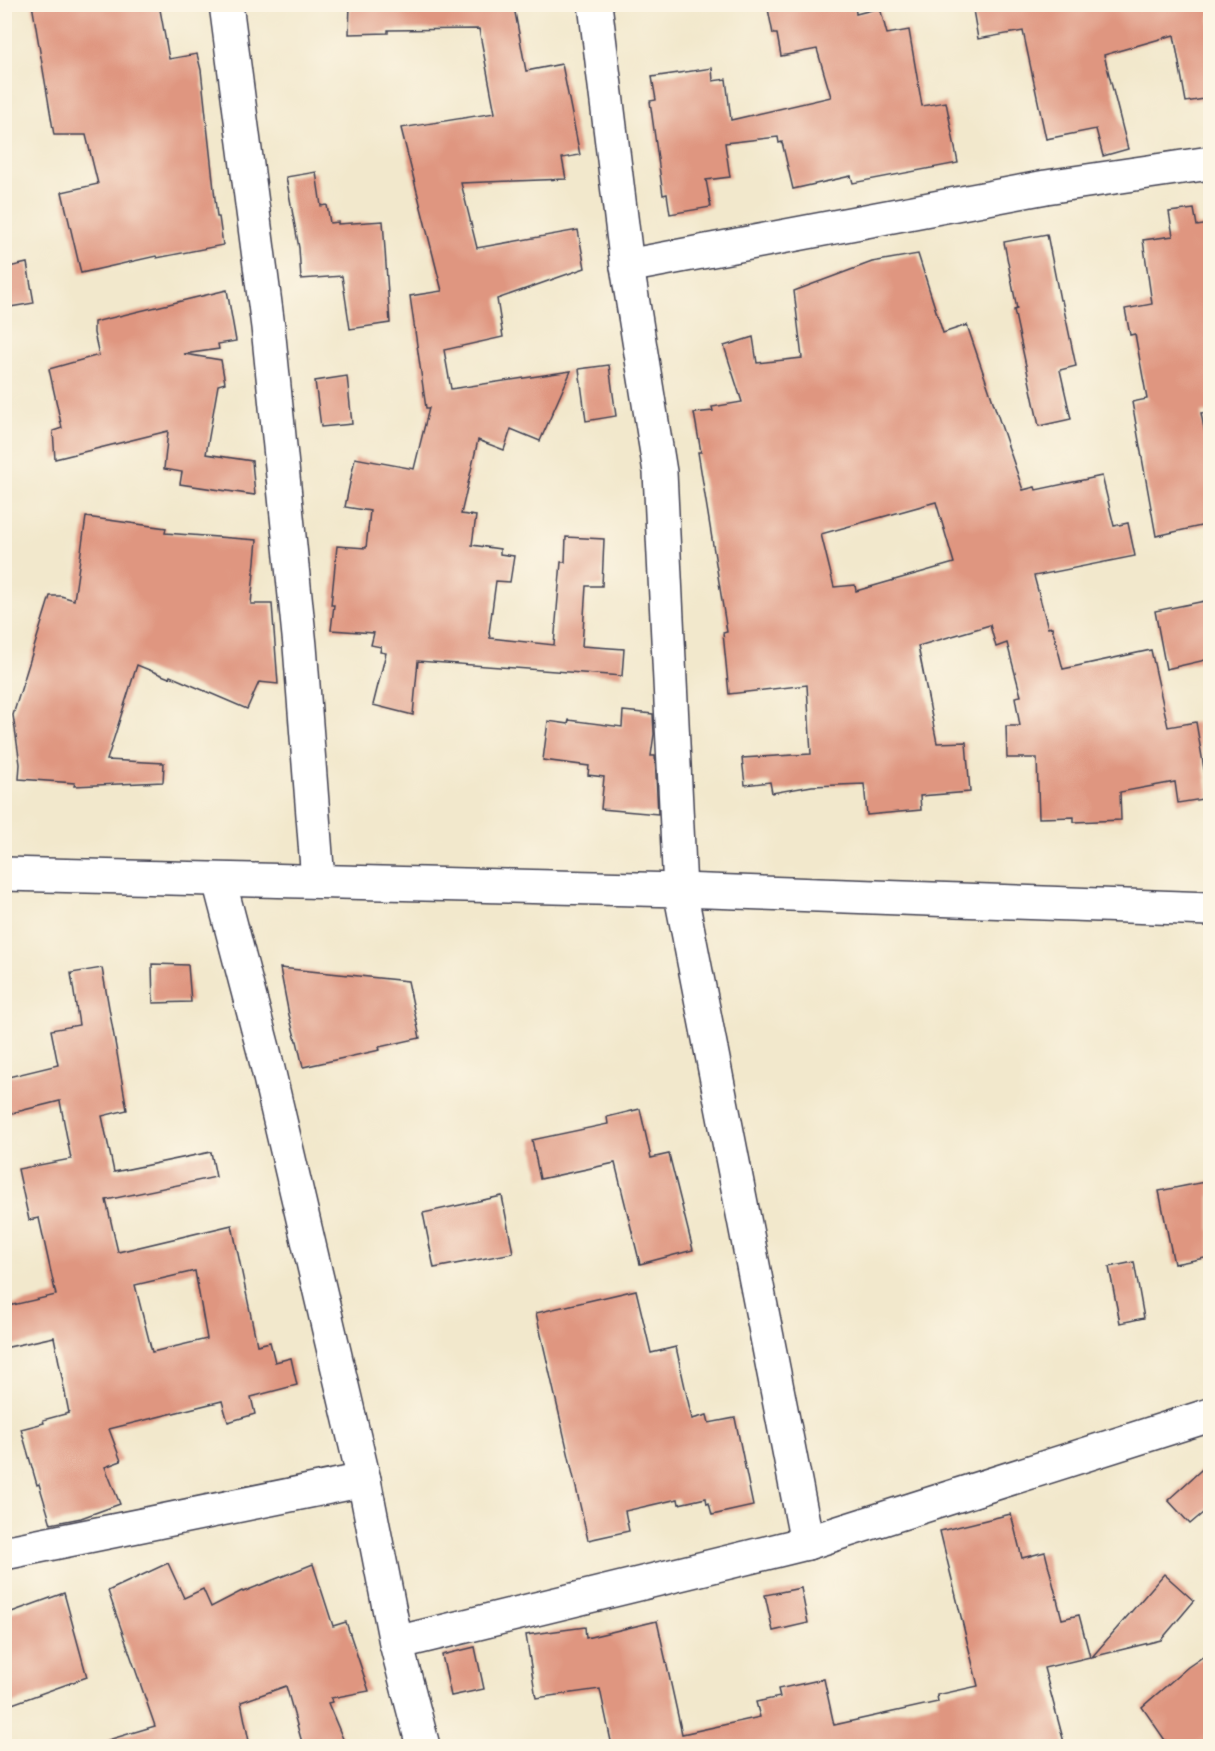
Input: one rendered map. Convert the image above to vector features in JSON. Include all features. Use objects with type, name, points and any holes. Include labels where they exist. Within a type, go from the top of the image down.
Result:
[{"type":"street","points":[[226,4],[268,327],[300,646],[318,882]]},
{"type":"street","points":[[595,4],[627,266],[660,472],[680,890],[807,1543]]},
{"type":"street","points":[[627,266],[1046,187],[1210,163]]},
{"type":"street","points":[[4,874],[680,890],[1210,909]]},
{"type":"street","points":[[219,880],[264,1052],[364,1480],[396,1643],[423,1746]]},
{"type":"street","points":[[396,1643],[807,1543],[1210,1415]]},
{"type":"street","points":[[4,1553],[364,1480]]},
{"type":"building","points":[[32,4],[159,4],[169,59],[197,54],[201,70],[217,217],[219,217],[223,245],[157,258],[156,256],[81,273],[62,192],[98,184],[86,135],[54,135]]},
{"type":"building","points":[[350,4],[510,4],[514,7],[526,71],[562,64],[580,155],[562,158],[566,179],[461,183],[477,248],[578,230],[585,268],[497,299],[503,337],[444,350],[451,389],[571,371],[540,441],[511,429],[504,450],[478,440],[461,514],[476,516],[472,545],[500,549],[500,554],[514,556],[510,582],[496,581],[490,638],[554,645],[561,562],[565,562],[566,537],[604,539],[602,586],[586,586],[582,646],[624,649],[622,676],[418,661],[413,715],[373,705],[386,653],[380,652],[381,647],[371,645],[374,633],[331,630],[337,546],[366,548],[370,511],[345,507],[355,458],[414,469],[429,408],[426,408],[410,296],[442,291],[401,128],[495,113],[479,29],[388,30],[388,33],[349,34]]},
{"type":"building","points":[[767,4],[855,4],[856,14],[880,8],[887,34],[909,30],[922,106],[946,102],[958,163],[853,183],[851,176],[793,189],[782,142],[779,143],[778,137],[725,143],[730,177],[706,180],[711,207],[670,214],[667,194],[663,195],[650,101],[656,100],[652,77],[712,68],[713,81],[726,79],[731,120],[831,97],[817,49],[781,56],[777,34],[773,34]]},
{"type":"building","points":[[972,4],[1210,4],[1210,98],[1186,102],[1174,35],[1104,55],[1128,149],[1103,156],[1096,129],[1046,139],[1023,31],[978,39]]},
{"type":"building","points":[[316,172],[321,206],[327,205],[330,223],[383,221],[390,323],[350,329],[342,276],[301,279],[299,248],[286,177]]},
{"type":"building","points":[[1194,209],[1197,226],[1210,224],[1210,412],[1201,413],[1210,459],[1210,524],[1156,536],[1132,402],[1147,399],[1135,334],[1130,335],[1125,309],[1152,304],[1143,240],[1173,236],[1169,212]]},
{"type":"building","points":[[1047,234],[1076,366],[1060,370],[1071,419],[1039,426],[1014,310],[1017,309],[1004,242]]},
{"type":"building","points":[[918,254],[943,333],[967,325],[1023,490],[1035,487],[1036,490],[1102,476],[1114,526],[1128,523],[1135,556],[1034,576],[1048,628],[1052,627],[1063,669],[1151,650],[1168,727],[1196,722],[1209,798],[1178,803],[1175,782],[1120,792],[1121,820],[1074,822],[1074,817],[1039,818],[1037,758],[1007,758],[1006,726],[1020,726],[1015,697],[1021,696],[1007,643],[996,647],[990,625],[918,646],[937,743],[966,742],[970,792],[920,796],[921,810],[867,815],[864,784],[812,786],[772,793],[770,782],[745,785],[742,758],[811,754],[807,685],[729,694],[723,633],[727,632],[698,452],[701,452],[694,413],[713,411],[712,407],[742,402],[724,346],[753,337],[757,363],[802,358],[794,291],[872,262]],"holes":[[[936,502],[954,563],[856,591],[855,585],[834,587],[821,534]]]},
{"type":"building","points":[[27,263],[34,303],[4,308],[4,268]]},
{"type":"building","points":[[227,290],[236,341],[218,344],[219,349],[184,354],[221,360],[225,383],[218,385],[206,454],[252,461],[255,495],[180,484],[182,472],[164,469],[168,431],[55,459],[53,431],[62,428],[49,369],[99,355],[94,322]]},
{"type":"building","points":[[609,365],[616,416],[586,421],[579,369]]},
{"type":"building","points":[[347,376],[352,424],[321,427],[315,381]]},
{"type":"building","points":[[86,517],[166,528],[165,533],[257,540],[251,604],[272,604],[278,684],[259,682],[247,709],[170,676],[169,678],[137,665],[107,760],[164,763],[163,782],[74,786],[75,783],[19,779],[20,764],[13,715],[50,596],[61,596],[74,600]]},
{"type":"building","points":[[1210,600],[1210,659],[1166,669],[1155,611]]},
{"type":"building","points":[[623,711],[653,714],[654,734],[651,756],[655,756],[658,814],[601,809],[604,777],[588,775],[589,766],[543,760],[548,721],[568,724],[569,720],[622,727]]},
{"type":"building","points":[[152,964],[188,965],[191,1002],[153,1003]]},
{"type":"building","points":[[102,968],[127,1110],[102,1116],[114,1172],[211,1152],[216,1177],[106,1200],[118,1252],[232,1225],[257,1345],[270,1342],[275,1362],[291,1358],[297,1385],[251,1397],[255,1414],[228,1422],[222,1401],[109,1429],[121,1461],[105,1467],[120,1504],[81,1518],[51,1524],[21,1429],[69,1413],[54,1337],[4,1348],[4,1307],[56,1295],[39,1218],[29,1220],[18,1169],[71,1159],[60,1101],[4,1115],[4,1078],[58,1065],[51,1030],[79,1025],[71,973]],"holes":[[[195,1271],[207,1339],[152,1352],[135,1285]]]},
{"type":"building","points":[[280,968],[408,981],[420,1038],[379,1047],[380,1050],[303,1067],[289,1015]]},
{"type":"building","points":[[640,1109],[651,1158],[669,1154],[693,1250],[640,1264],[615,1163],[540,1179],[532,1140],[608,1124],[607,1117]]},
{"type":"building","points":[[1210,1181],[1210,1257],[1174,1264],[1159,1191]]},
{"type":"building","points":[[502,1196],[513,1253],[434,1268],[423,1213]]},
{"type":"building","points":[[1134,1262],[1144,1318],[1120,1323],[1109,1267]]},
{"type":"building","points":[[636,1290],[651,1353],[676,1347],[692,1419],[707,1415],[709,1423],[735,1418],[753,1506],[712,1515],[706,1498],[679,1504],[678,1499],[625,1511],[629,1531],[588,1540],[536,1313]]},
{"type":"building","points":[[1210,1462],[1210,1507],[1190,1524],[1168,1500]]},
{"type":"building","points":[[1011,1514],[1022,1558],[1045,1552],[1062,1619],[1079,1615],[1090,1657],[1044,1668],[1065,1746],[612,1746],[600,1689],[536,1698],[526,1635],[585,1627],[586,1638],[657,1621],[682,1734],[760,1717],[756,1702],[780,1697],[778,1689],[824,1679],[834,1725],[938,1702],[937,1695],[978,1686],[940,1531]]},
{"type":"building","points":[[168,1563],[184,1598],[203,1589],[211,1607],[242,1591],[313,1564],[333,1626],[346,1622],[369,1691],[331,1698],[332,1702],[328,1703],[346,1746],[303,1746],[286,1686],[241,1702],[250,1746],[109,1746],[108,1740],[155,1726],[108,1591]]},
{"type":"building","points":[[1164,1574],[1194,1601],[1161,1640],[1092,1657]]},
{"type":"building","points":[[801,1588],[808,1623],[773,1631],[765,1595]]},
{"type":"building","points":[[64,1593],[87,1677],[4,1707],[4,1637],[11,1629],[6,1614]]},
{"type":"building","points":[[475,1647],[484,1689],[451,1696],[442,1655]]},
{"type":"building","points":[[1210,1652],[1210,1746],[1169,1746],[1142,1707],[1188,1667]]}]
